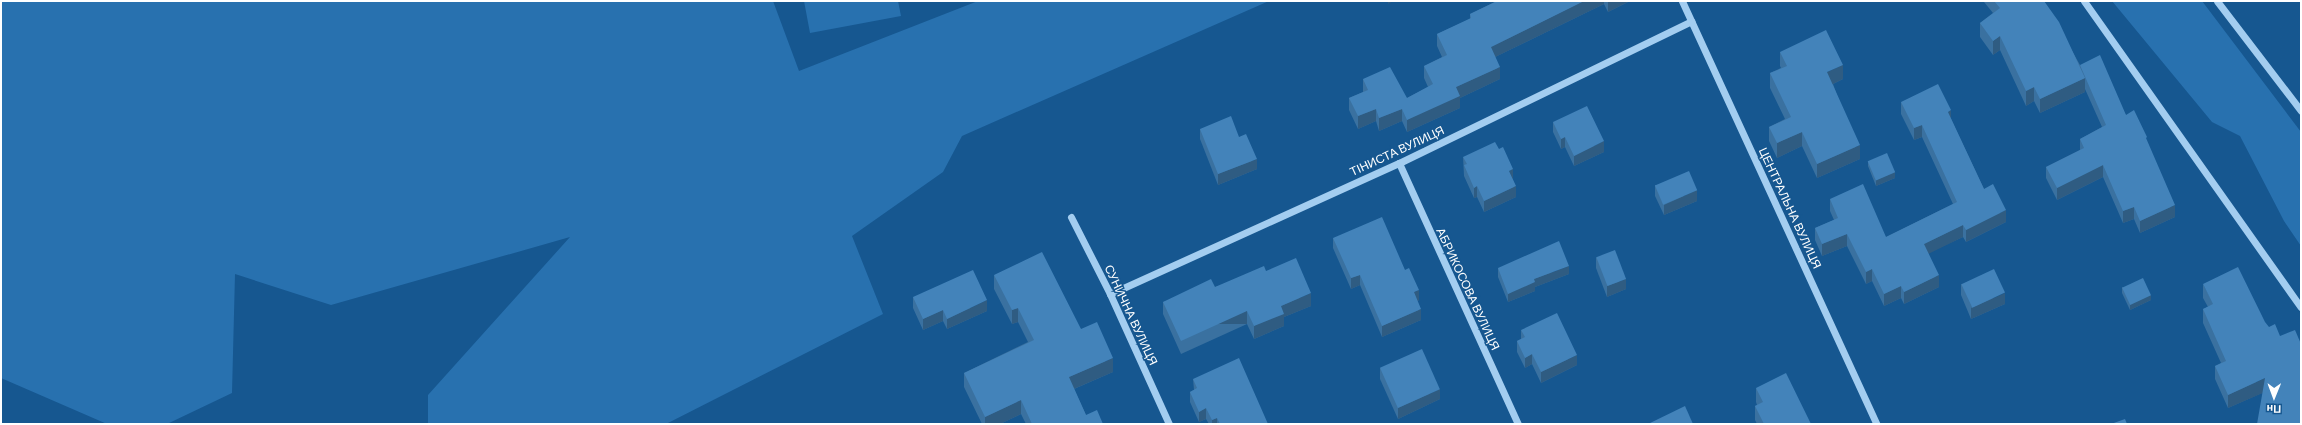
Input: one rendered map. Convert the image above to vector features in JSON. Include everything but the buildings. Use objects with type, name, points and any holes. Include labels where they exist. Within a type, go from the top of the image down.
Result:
[{"type":"street","name":"ЦЕНТРАЛЬНА ВУЛИЦЯ","points":[[1682,1],[1877,424]]},
{"type":"street","points":[[2084,1],[2301,307]]},
{"type":"street","points":[[2217,1],[2301,112]]},
{"type":"street","name":"ТІНИСТА ВУЛИЦЯ","points":[[1110,294],[1399,163],[1691,21]]},
{"type":"street","name":"АБРИКОСОВА ВУЛИЦЯ","points":[[1399,163],[1518,424]]},
{"type":"street","name":"СУНИЧНА ВУЛИЦЯ","points":[[1071,217],[1110,294],[1169,424]]},
{"type":"shaded area","points":[[1,1],[773,1],[799,71],[978,1],[1269,1],[962,136],[943,172],[852,236],[883,314],[666,424],[428,424],[428,395],[570,237],[331,305],[235,274],[232,393],[167,424],[107,424],[1,378]]},
{"type":"shaded area","points":[[804,1],[898,1],[901,16],[810,33]]},
{"type":"shaded area","points":[[2112,1],[2202,1],[2301,132],[2301,246],[2284,221],[2240,136],[2212,122]]}]
